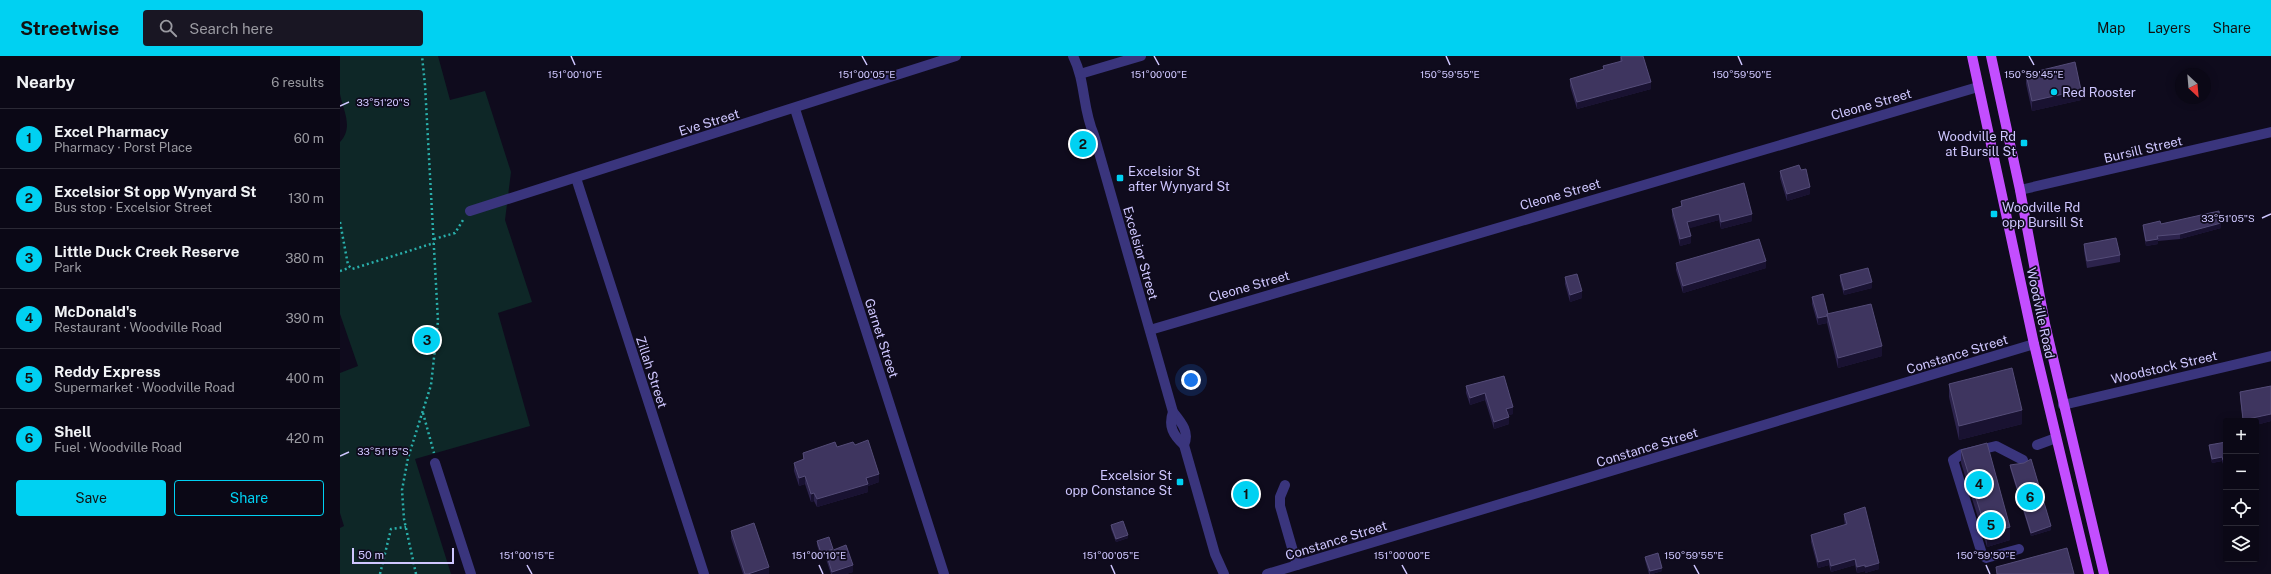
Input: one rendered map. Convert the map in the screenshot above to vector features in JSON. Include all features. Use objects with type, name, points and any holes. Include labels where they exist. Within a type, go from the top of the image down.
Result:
[{"type":"main road","name":"Woodville Road","points":[[1972,56],[2034,344],[2089,574]]},
{"type":"main road","name":"Woodville Road","points":[[1991,56],[2020,190],[2045,324],[2104,574]]},
{"type":"street","name":"Eve Street","points":[[470,211],[795,109],[956,56]]},
{"type":"street","name":"Excelsior Street","points":[[1072,56],[1080,74],[1086,115],[1094,134],[1173,412],[1187,435],[1184,445],[1215,554],[1224,574]]},
{"type":"street","points":[[1080,74],[1141,56]]},
{"type":"street","name":"Cleone Street","points":[[1150,330],[1978,87]]},
{"type":"street","name":"Garnet Street","points":[[795,109],[944,574]]},
{"type":"street","name":"Bursill Street","points":[[2020,190],[2271,132]]},
{"type":"street","name":"Zillah Street","points":[[576,178],[704,574]]},
{"type":"street","name":"Constance Street","points":[[1267,574],[2034,344]]},
{"type":"street","name":"Woodstock Street","points":[[2063,405],[2271,356]]},
{"type":"street","points":[[2038,445],[2056,438]]},
{"type":"street","points":[[2019,549],[1986,558],[1982,554],[1953,460],[1962,454],[1996,446],[2023,460]]},
{"type":"street","points":[[436,463],[471,574]]},
{"type":"street","points":[[1285,485],[1280,497],[1280,506],[1297,565]]},
{"type":"path","points":[[416,574],[406,527],[402,490],[408,458],[431,385],[438,320],[426,85],[422,56]]},
{"type":"path","points":[[340,271],[455,233],[470,211]]},
{"type":"path","points":[[340,222],[349,268]]},
{"type":"path","points":[[422,412],[436,463]]},
{"type":"path","points":[[380,574],[391,529],[406,527]]},
{"type":"green space","points":[[340,56],[438,56],[450,100],[485,91],[511,172],[505,220],[532,302],[498,313],[530,426],[415,459],[451,574],[340,574],[340,528],[344,526],[340,513],[340,373],[358,366],[340,314],[340,142],[344,137],[347,125],[340,94]]},
{"type":"building","points":[[1621,56],[1643,56],[1651,82],[1577,102],[1570,79],[1604,69],[1603,66],[1622,61]]},
{"type":"building","name":"Red Rooster","points":[[2075,62],[2081,90],[2032,101],[2026,74]]},
{"type":"building","points":[[1799,165],[1801,170],[1806,169],[1810,187],[1787,194],[1780,171]]},
{"type":"building","points":[[1744,183],[1752,214],[1721,222],[1719,214],[1687,222],[1691,236],[1680,239],[1672,209],[1682,206],[1681,201]]},
{"type":"building","points":[[2219,211],[2221,223],[2180,234],[2157,236],[2158,239],[2146,241],[2143,225],[2160,221],[2161,224]]},
{"type":"building","points":[[2116,238],[2120,255],[2087,261],[2084,244]]},
{"type":"building","points":[[1759,239],[1766,261],[1683,286],[1676,263]]},
{"type":"building","points":[[1868,268],[1872,282],[1844,290],[1840,275]]},
{"type":"building","points":[[1577,274],[1582,291],[1570,295],[1565,277]]},
{"type":"building","points":[[1823,294],[1828,314],[1827,316],[1818,318],[1812,297]]},
{"type":"building","points":[[1871,304],[1882,346],[1838,358],[1827,314]]},
{"type":"building","points":[[2012,368],[2022,410],[1959,426],[1949,384]]},
{"type":"building","points":[[1504,376],[1513,407],[1506,409],[1509,417],[1494,422],[1485,393],[1470,398],[1466,386]]},
{"type":"building","points":[[2271,386],[2271,414],[2252,418],[2243,418],[2240,392]]},
{"type":"building","points":[[868,440],[879,474],[866,478],[868,484],[817,499],[814,493],[811,494],[805,476],[799,478],[794,463],[804,459],[803,453],[835,442],[837,447],[853,442],[855,445]]},
{"type":"building","points":[[1987,443],[2010,527],[1987,533],[1961,450]]},
{"type":"building","points":[[2223,443],[2223,460],[2222,457],[2212,459],[2209,445]]},
{"type":"building","points":[[2031,459],[2051,526],[2031,533],[2010,465],[2024,463]]},
{"type":"building","points":[[1865,507],[1879,563],[1865,567],[1865,565],[1857,567],[1855,559],[1831,566],[1829,559],[1818,562],[1811,535],[1847,524],[1844,514]]},
{"type":"building","points":[[1123,521],[1128,535],[1116,539],[1111,525]]},
{"type":"building","points":[[754,523],[769,567],[745,574],[731,531]]},
{"type":"building","points":[[829,537],[833,549],[821,553],[817,541]]},
{"type":"building","points":[[846,545],[853,565],[832,572],[826,553]]},
{"type":"building","points":[[2067,548],[2074,574],[1997,574],[1996,567]]},
{"type":"building","points":[[1658,553],[1662,568],[1650,571],[1645,557]]},
{"type":"place","name":"Red Rooster","points":[[2054,92]]},
{"type":"place","name":"Woodville Rd at Bursill St","points":[[2024,143]]},
{"type":"place","name":"Excelsior St opp Wynyard St","points":[[1083,144]]},
{"type":"place","name":"Excelsior St after Wynyard St","points":[[1120,178]]},
{"type":"place","name":"Woodville Rd opp Bursill St","points":[[1994,214]]},
{"type":"place","name":"Little Duck Creek Reserve","points":[[427,340]]},
{"type":"place","name":"Excelsior St opp Constance St","points":[[1180,482]]},
{"type":"place","name":"McDonald's","points":[[1979,484]]},
{"type":"place","name":"Excel Pharmacy","points":[[1246,494]]},
{"type":"place","name":"Shell","points":[[2030,497]]},
{"type":"place","name":"Reddy Express","points":[[1991,525]]}]
